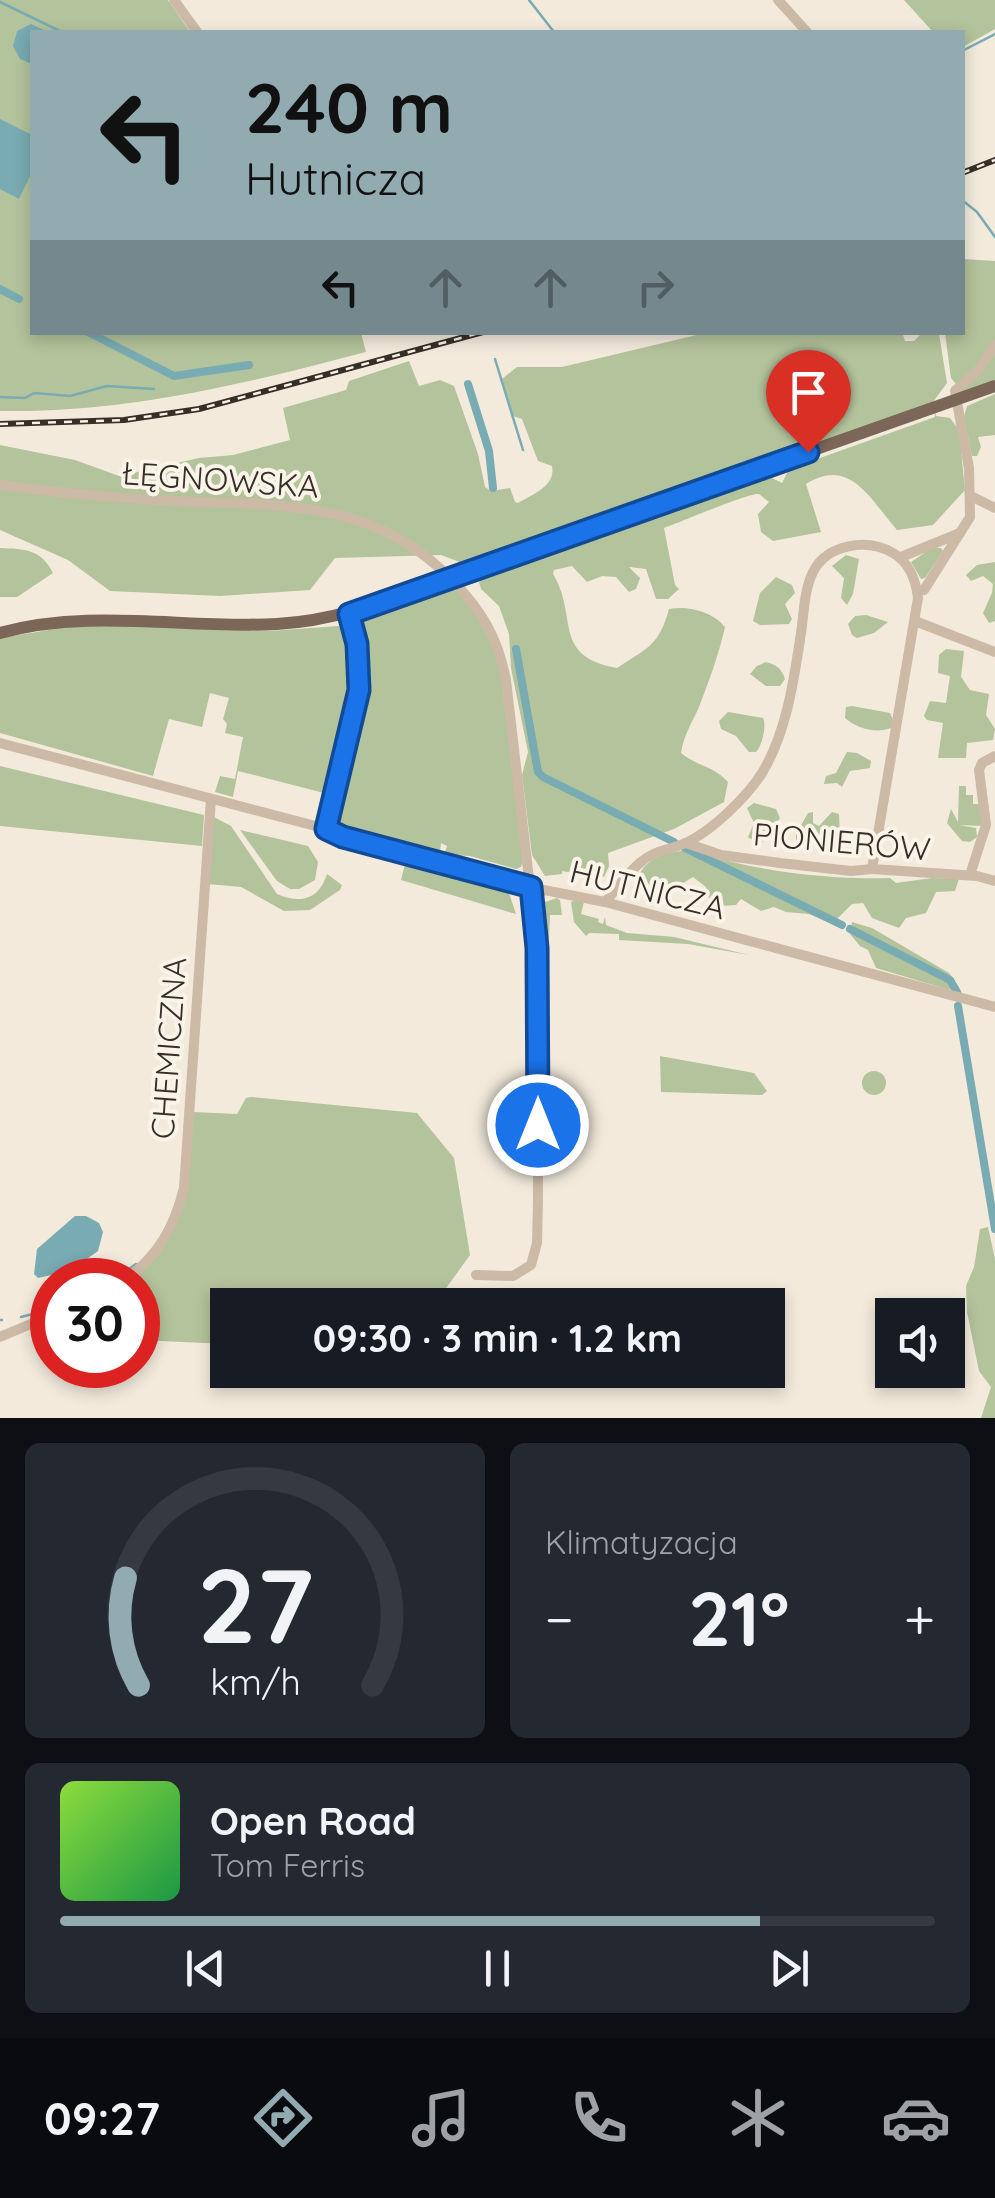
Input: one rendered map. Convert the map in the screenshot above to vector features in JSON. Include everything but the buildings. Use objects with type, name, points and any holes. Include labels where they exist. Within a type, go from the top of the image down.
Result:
[{"type":"main road","points":[[0,634],[59,621],[275,624],[349,614],[995,386]]},
{"type":"street","points":[[174,0],[196,30]]},
{"type":"street","points":[[778,0],[805,30]]},
{"type":"street","points":[[917,592],[924,590],[970,517],[969,468],[956,387],[979,369],[995,345]]},
{"type":"street","name":"ŁĘGNOWSKA","points":[[0,484],[126,498],[308,507],[363,520],[395,535],[435,562],[476,606],[498,646],[508,698],[537,948],[537,1242],[531,1266],[520,1273],[476,1275]]},
{"type":"street","points":[[971,496],[995,508]]},
{"type":"street","points":[[901,558],[961,533]]},
{"type":"street","points":[[606,902],[642,860],[686,843],[739,802],[762,772],[790,696],[807,590],[816,566],[832,552],[865,544],[901,558],[917,592],[872,868]]},
{"type":"street","points":[[326,829],[359,690],[357,644],[349,614]]},
{"type":"street","points":[[915,620],[995,652]]},
{"type":"street","name":"HUTNICZA","points":[[0,743],[531,887],[606,902],[995,1007]]},
{"type":"street","points":[[970,875],[986,825],[978,770],[995,756]]},
{"type":"street","name":"CHEMICZNA","points":[[150,1258],[165,1240],[184,1188],[211,799]]},
{"type":"street","name":"PIONIERÓW","points":[[686,843],[721,855],[780,864],[970,875],[995,881]]},
{"type":"street","points":[[0,1337],[30,1324]]},
{"type":"green space","points":[[0,0],[168,0],[189,30],[30,30],[30,335],[362,335],[366,352],[139,402],[0,411]]},
{"type":"green space","points":[[904,0],[995,0],[995,29],[965,46],[965,30],[931,30]]},
{"type":"green space","points":[[965,259],[995,261],[995,380],[962,392],[951,378],[945,335],[965,335]]},
{"type":"green space","points":[[697,335],[903,335],[905,341],[914,341],[920,335],[939,335],[947,383],[933,402],[838,437],[790,449],[765,464],[576,526],[470,566],[441,555],[335,558],[310,590],[220,596],[110,591],[68,560],[0,530],[0,445],[75,460],[119,476],[199,458],[233,455],[290,440],[283,408],[346,390],[349,381],[409,361],[419,386],[440,380],[454,386],[485,487],[491,491],[510,488],[518,503],[542,489],[550,479],[552,466],[538,461],[522,419],[513,416],[502,379],[517,367],[562,367]]},
{"type":"green space","points":[[995,394],[995,435],[978,437],[981,447],[977,456],[972,456],[964,417],[967,406]]},
{"type":"green space","points":[[933,402],[936,416],[950,418],[959,430],[965,490],[933,525],[897,530],[858,485],[835,475],[806,484],[821,532],[773,541],[761,532],[758,514],[769,502],[759,494],[664,528],[679,589],[668,599],[656,599],[646,569],[629,567],[640,578],[636,589],[629,592],[616,577],[602,576],[587,582],[572,566],[554,570],[575,644],[596,662],[617,668],[644,650],[661,631],[669,609],[700,611],[725,627],[681,753],[728,782],[724,802],[674,829],[608,853],[609,866],[604,877],[562,871],[545,876],[532,855],[522,775],[528,752],[511,668],[509,634],[499,606],[479,582],[485,575],[770,477],[782,483],[789,469],[935,417]]},
{"type":"green space","points":[[0,548],[31,552],[43,559],[53,573],[17,597],[0,597]]},
{"type":"green space","points":[[932,548],[943,551],[921,579],[911,562]]},
{"type":"green space","points":[[846,555],[859,559],[853,594],[847,605],[841,598],[844,578],[832,566]]},
{"type":"green space","points":[[995,562],[995,621],[989,623],[983,613],[993,584],[983,576],[971,581],[966,575],[977,565]]},
{"type":"green space","points":[[776,577],[792,585],[795,593],[785,604],[792,619],[789,624],[760,625],[753,621],[760,593]]},
{"type":"green space","points":[[452,583],[484,622],[502,675],[524,857],[521,867],[516,869],[470,856],[444,855],[447,846],[441,843],[440,853],[344,828],[338,821],[337,804],[349,778],[349,753],[362,714],[367,681],[363,621]]},
{"type":"green space","points":[[855,616],[888,622],[874,633],[857,638],[848,624]]},
{"type":"green space","points":[[85,624],[270,631],[338,626],[348,631],[355,675],[353,696],[326,801],[319,809],[324,793],[238,771],[233,797],[215,792],[220,776],[235,779],[243,737],[225,733],[227,724],[223,719],[229,698],[210,693],[202,727],[169,719],[153,776],[0,733],[0,638]]},
{"type":"green space","points":[[946,649],[964,651],[961,677],[970,690],[989,694],[986,715],[995,729],[993,740],[967,743],[966,758],[938,758],[943,723],[924,716],[930,701],[946,703],[950,676],[938,673],[939,655]]},
{"type":"green space","points":[[766,662],[782,672],[785,679],[780,686],[766,686],[750,674]]},
{"type":"green space","points":[[846,707],[890,713],[891,728],[873,730],[855,725],[845,718]]},
{"type":"green space","points":[[728,712],[763,718],[763,735],[756,752],[749,752],[736,736],[721,729],[719,721]]},
{"type":"green space","points":[[847,752],[871,761],[870,768],[850,771],[842,787],[837,783],[824,784],[826,776],[836,773]]},
{"type":"green space","points":[[0,766],[204,815],[202,846],[0,826]]},
{"type":"green space","points":[[959,786],[966,786],[966,795],[973,795],[973,804],[980,804],[983,826],[959,825],[976,828],[977,837],[970,842],[962,841],[947,823],[951,809],[958,822]]},
{"type":"green space","points":[[754,803],[776,809],[780,818],[764,841],[757,843],[748,837],[754,823],[747,808]]},
{"type":"green space","points":[[813,812],[813,823],[819,826],[832,812],[839,814],[840,837],[827,836],[818,845],[796,842],[796,834],[808,813]]},
{"type":"green space","points":[[212,816],[231,826],[277,894],[308,898],[319,890],[327,874],[342,885],[340,890],[310,910],[284,911],[241,887],[207,884]]},
{"type":"green space","points":[[240,830],[308,846],[318,862],[315,880],[299,889],[290,889],[277,881]]},
{"type":"green space","points":[[693,849],[737,863],[789,872],[890,878],[896,883],[959,879],[955,891],[936,892],[926,913],[906,918],[899,928],[872,918],[863,903],[852,904],[832,924],[809,914],[774,907],[761,911],[741,899],[736,905],[720,906],[693,877],[650,904],[638,876],[643,868],[661,855]]},
{"type":"green space","points":[[405,864],[509,893],[516,914],[401,880]]},
{"type":"green space","points":[[557,898],[562,915],[550,915],[548,962],[545,902]]},
{"type":"green space","points":[[571,902],[584,902],[581,914],[603,924],[605,917],[606,925],[627,933],[674,937],[749,955],[688,944],[619,940],[619,934],[586,936],[574,922]]},
{"type":"green space","points":[[852,922],[872,928],[949,973],[955,981],[950,990],[876,968],[868,950],[850,934]]},
{"type":"green space","points":[[660,1056],[754,1073],[767,1091],[762,1095],[661,1092]]},
{"type":"green space","points":[[874,1071],[883,1074],[883,1092],[874,1095],[865,1092],[862,1083],[865,1074]]},
{"type":"green space","points":[[246,1098],[417,1113],[454,1158],[470,1255],[446,1288],[210,1288],[210,1343],[160,1341],[160,1258],[155,1258],[182,1204],[193,1112],[237,1114]]},
{"type":"green space","points":[[988,1227],[995,1259],[995,1418],[981,1418],[991,1387],[979,1371],[966,1286],[974,1267],[980,1229]]},
{"type":"water","points":[[31,24],[44,30],[30,30],[30,63],[20,59],[13,46],[17,31]]},
{"type":"water","points":[[0,119],[30,134],[30,176],[19,199],[0,189]]},
{"type":"water","points":[[75,1216],[86,1216],[99,1223],[103,1232],[98,1251],[88,1258],[36,1258],[37,1249]]},
{"type":"waterway","points":[[529,0],[552,30]]},
{"type":"waterway","points":[[0,2],[58,30]]},
{"type":"waterway","points":[[965,49],[995,34]]},
{"type":"waterway","points":[[965,202],[995,237]]},
{"type":"waterway","points":[[0,289],[19,299]]},
{"type":"waterway","points":[[94,335],[174,376],[249,365]]},
{"type":"waterway","points":[[495,359],[523,450]]},
{"type":"waterway","points":[[468,384],[489,451],[493,488]]},
{"type":"waterway","points":[[0,397],[25,398],[34,393],[70,396],[107,386],[154,389]]},
{"type":"waterway","points":[[516,649],[538,772],[674,842]]},
{"type":"waterway","points":[[685,848],[842,925]]},
{"type":"waterway","points":[[850,929],[950,980],[957,992]]},
{"type":"waterway","points":[[958,1006],[995,1229]]},
{"type":"waterway","points":[[21,1317],[30,1315]]},
{"type":"railway","points":[[965,172],[995,160]]},
{"type":"railway","points":[[0,424],[124,420],[199,409],[472,335]]},
{"type":"route","points":[[538,1125],[537,948],[531,887],[343,837],[326,829],[359,690],[360,666],[349,614],[808,452]]}]
